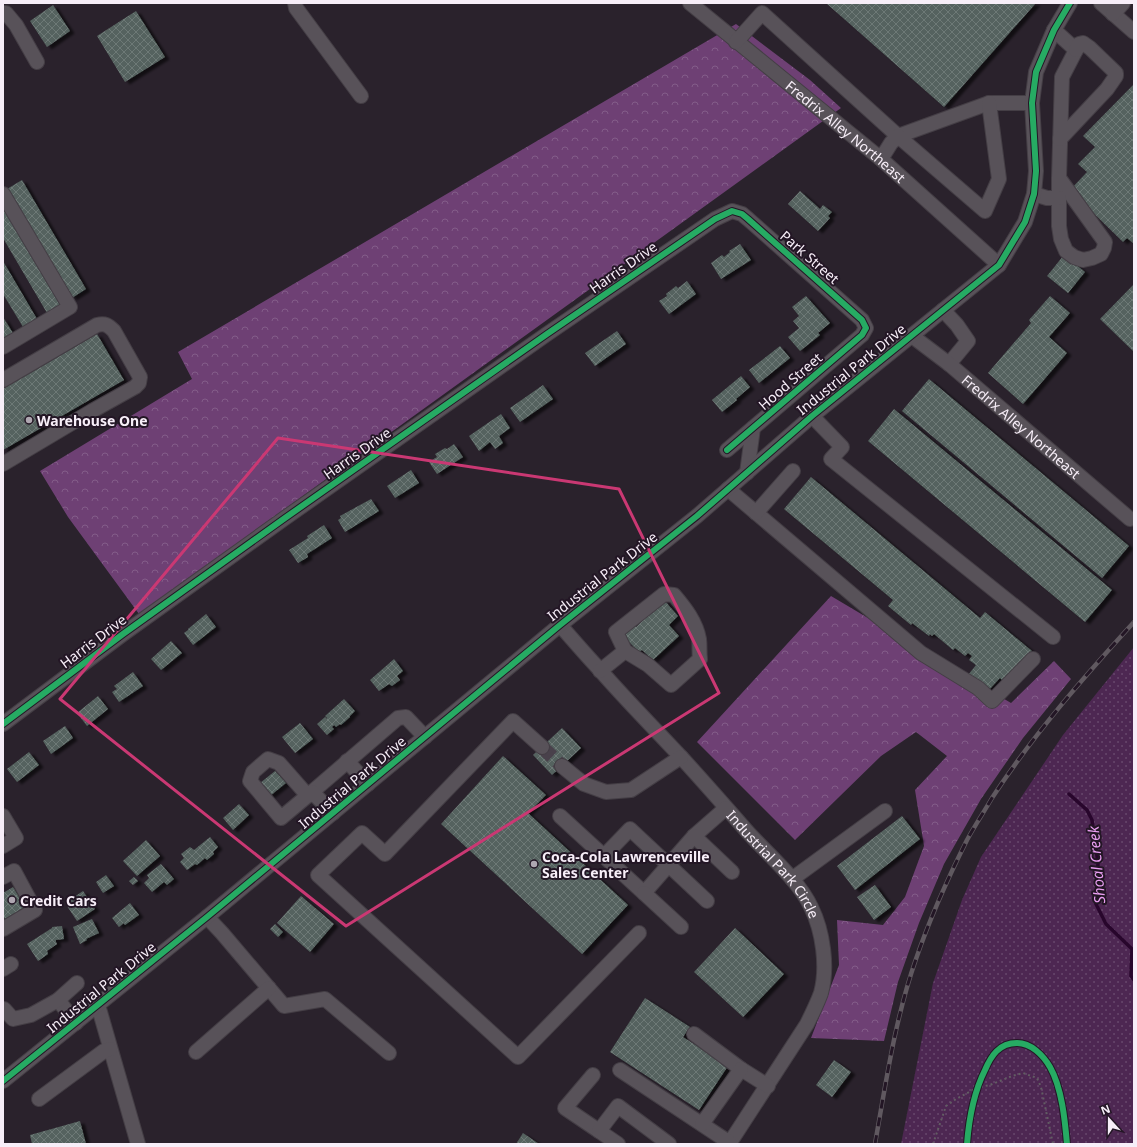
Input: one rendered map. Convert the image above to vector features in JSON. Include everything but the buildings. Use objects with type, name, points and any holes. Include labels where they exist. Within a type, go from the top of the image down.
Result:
[{"type":"street","points":[[294,3],[296,8],[361,96]]},
{"type":"street","name":"Fredrix Alley Northeast","points":[[690,3],[881,160],[999,264]]},
{"type":"street","name":"Industrial Park Drive","points":[[3,1081],[207,917],[560,624],[697,516],[812,416],[999,264],[1026,222],[1034,194],[1036,171],[1032,103],[1036,72],[1054,30],[1070,3]]},
{"type":"street","points":[[1101,3],[1134,32]]},
{"type":"street","points":[[1114,14],[1123,3]]},
{"type":"street","points":[[3,13],[6,13],[16,25],[38,62]]},
{"type":"street","points":[[736,42],[762,13],[898,136],[985,211],[999,179],[989,103]]},
{"type":"street","points":[[1054,30],[1076,50]]},
{"type":"street","points":[[1059,178],[1105,242],[1101,254],[1083,260],[1074,257],[1066,251],[1060,232],[1059,178],[1060,139],[1062,77],[1079,44],[1083,43],[1116,73],[1116,76],[1107,89],[1060,139]]},
{"type":"street","points":[[881,160],[891,143],[898,136],[989,103],[1032,103]]},
{"type":"street","points":[[3,194],[70,307],[3,347]]},
{"type":"street","points":[[1034,194],[1047,198],[1059,198]]},
{"type":"street","name":"Park Street","points":[[732,211],[742,214],[748,219],[862,320],[866,328]]},
{"type":"street","name":"Harris Drive","points":[[3,724],[123,634],[285,518],[579,312],[715,219],[732,211]]},
{"type":"street","points":[[943,310],[968,340],[948,364]]},
{"type":"street","points":[[3,380],[97,325],[104,323],[108,324],[114,330],[140,377],[139,383],[135,387],[3,464]]},
{"type":"street","name":"Hood Street","points":[[727,450],[862,335],[866,328]]},
{"type":"street","name":"Fredrix Alley Northeast","points":[[912,336],[948,364],[1130,519]]},
{"type":"street","points":[[812,416],[842,447],[831,459],[1053,637]]},
{"type":"street","name":"Hood Street","points":[[747,473],[753,428]]},
{"type":"street","points":[[756,513],[793,471]]},
{"type":"street","points":[[728,489],[921,653],[978,688],[992,701],[1033,660]]},
{"type":"street","points":[[664,594],[674,595],[686,610],[694,625],[699,640],[700,659],[671,684],[648,665],[625,652],[616,632],[664,594]]},
{"type":"street","name":"Industrial Park Circle","points":[[560,624],[600,671],[792,879],[801,890],[811,907],[820,934],[824,960],[821,992],[815,1008],[807,1024],[768,1086],[730,1143]]},
{"type":"street","points":[[600,671],[625,652]]},
{"type":"street","points":[[333,813],[310,794],[398,718],[406,717],[425,737]]},
{"type":"street","points":[[542,747],[513,721],[385,854],[362,833],[318,875],[518,1057],[639,933]]},
{"type":"street","points":[[562,766],[584,784],[606,792],[631,790],[681,757]]},
{"type":"street","points":[[347,761],[368,784]]},
{"type":"street","points":[[644,893],[694,836],[726,808]]},
{"type":"street","points":[[792,879],[885,812]]},
{"type":"street","points":[[3,816],[7,831],[16,838],[3,846]]},
{"type":"street","points":[[560,816],[681,927]]},
{"type":"street","points":[[604,856],[630,829],[707,901]]},
{"type":"street","points":[[694,836],[732,872]]},
{"type":"street","points":[[3,877],[14,871],[35,910],[3,929]]},
{"type":"street","points":[[207,917],[284,1006],[325,999],[389,1053]]},
{"type":"street","points":[[3,1009],[14,1019],[31,1015],[58,1000],[77,983]]},
{"type":"street","points":[[196,1052],[269,988]]},
{"type":"street","points":[[58,1000],[76,1023]]},
{"type":"street","points":[[98,1005],[138,1144]]},
{"type":"street","points":[[694,1034],[741,1069],[768,1086]]},
{"type":"street","points":[[39,1099],[104,1051],[110,1049]]},
{"type":"street","points":[[702,1124],[741,1069]]},
{"type":"street","points":[[620,1070],[730,1143]]},
{"type":"street","points":[[593,1075],[565,1108],[618,1144]]},
{"type":"street","points":[[599,1130],[618,1106],[669,1144]]},
{"type":"path","points":[[967,1144],[973,1099],[977,1088],[989,1061],[998,1050],[1009,1043],[1019,1043],[1030,1046],[1050,1066],[1062,1106],[1067,1144]]},
{"type":"path","points":[[933,1144],[946,1106],[977,1088],[1023,1073],[1037,1078],[1041,1087],[1053,1144]]},
{"type":"highlighted area","points":[[278,438],[619,489],[719,693],[346,926],[60,699]]},
{"type":"green space","points":[[736,24],[810,80],[841,108],[139,614],[68,517],[40,471],[192,379],[178,352]]},
{"type":"green space","points":[[831,596],[1011,703],[1054,661],[1071,679],[1023,738],[981,799],[944,864],[919,923],[898,982],[884,1041],[811,1038],[839,965],[837,920],[883,925],[905,897],[924,846],[915,790],[947,756],[916,732],[881,756],[795,840],[697,742]]},
{"type":"shaded area","points":[[1134,647],[1134,1144],[901,1144],[933,983],[962,900],[981,857],[1063,735]]},
{"type":"waterway","name":"Shoal Creek","points":[[1069,794],[1087,810],[1092,820],[1098,863],[1096,904],[1106,924],[1132,949],[1131,976],[1134,980]]},
{"type":"tunnel","points":[[542,747],[562,766]]},
{"type":"railway","points":[[875,1144],[902,1004],[921,944],[933,913],[967,840],[992,798],[1024,752],[1077,686],[1134,622]]},
{"type":"cycle path","points":[[3,1081],[207,917],[560,625],[697,516],[812,416],[999,265],[1025,222],[1034,194],[1036,171],[1032,103],[1036,72],[1054,30],[1070,3]]},
{"type":"cycle path","points":[[3,724],[123,634],[285,518],[547,334],[715,219],[732,211],[742,214],[748,219],[862,320],[866,328],[862,335],[727,450]]},
{"type":"cycle path","points":[[967,1144],[970,1115],[987,1065],[996,1051],[1005,1045],[1017,1043],[1027,1045],[1036,1050],[1044,1058],[1054,1075],[1064,1115],[1067,1144]]},
{"type":"place","name":"Warehouse One","points":[[29,420]]},
{"type":"place","name":"Coca-Cola Lawrenceville Sales Center","points":[[534,864]]},
{"type":"place","name":"Credit Cars","points":[[12,900]]}]
